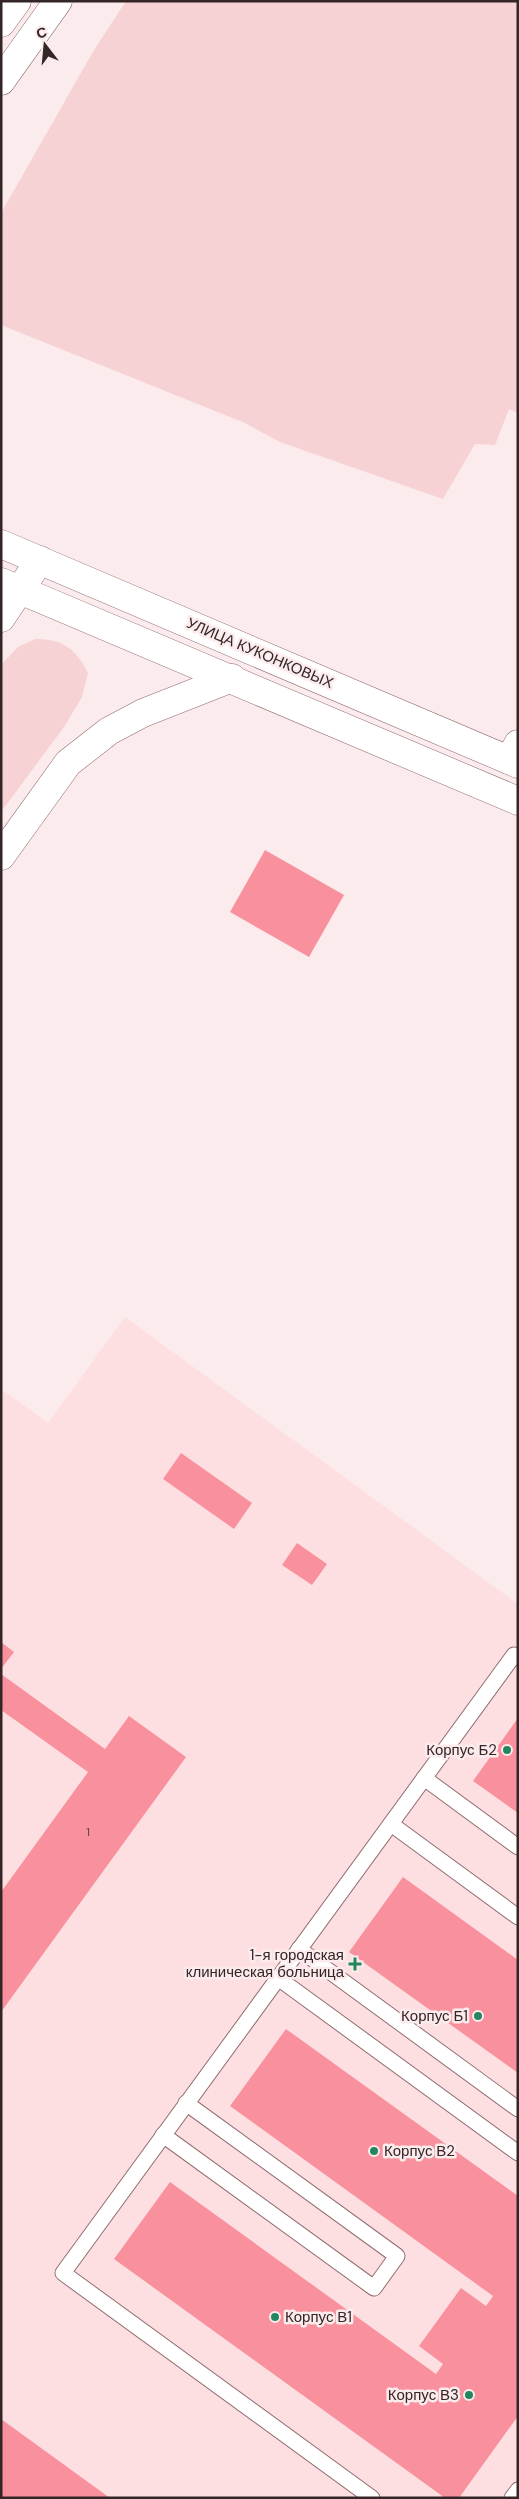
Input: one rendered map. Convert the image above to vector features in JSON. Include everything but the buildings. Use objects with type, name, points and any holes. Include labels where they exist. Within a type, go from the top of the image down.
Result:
[{"type":"main road","points":[[1,23],[17,1]]},
{"type":"main road","points":[[1,80],[58,1]]},
{"type":"main road","name":"УЛИЦА КУКОНКОВЫХ","points":[[1,544],[515,756]]},
{"type":"main road","points":[[1,618],[10,586],[40,560]]},
{"type":"main road","points":[[10,586],[232,678],[518,801]]},
{"type":"main road","points":[[1,856],[68,762],[109,731],[143,712],[232,678]]},
{"type":"lane","points":[[372,2498],[63,2272],[514,1655],[518,1657]]},
{"type":"lane","points":[[424,1778],[518,1847]]},
{"type":"lane","points":[[391,1824],[518,1917]]},
{"type":"lane","points":[[299,1949],[518,2109]]},
{"type":"lane","points":[[278,1978],[518,2152]]},
{"type":"lane","points":[[163,2135],[374,2288],[396,2256],[186,2103]]},
{"type":"lane","points":[[512,2498],[518,2490]]},
{"type":"shaded area","points":[[126,1],[518,1],[518,413],[509,409],[495,445],[475,444],[443,499],[280,442],[245,423],[1,325],[1,213],[94,50]]},
{"type":"shaded area","points":[[35,639],[45,639],[61,643],[73,651],[88,673],[82,697],[64,727],[1,812],[1,665],[18,647]]},
{"type":"shaded area","points":[[125,1317],[518,1604],[518,2498],[1,2498],[1,1389],[48,1423]]},
{"type":"place","name":"Корпус Б2","points":[[507,1750]]},
{"type":"place","name":"1-я городская клиническая больница","points":[[355,1964]]},
{"type":"place","name":"Корпус Б1","points":[[478,2016]]},
{"type":"place","name":"Корпус В2","points":[[374,2151]]},
{"type":"place","name":"Корпус В1","points":[[275,2317]]},
{"type":"place","name":"Корпус В3","points":[[469,2395]]}]
